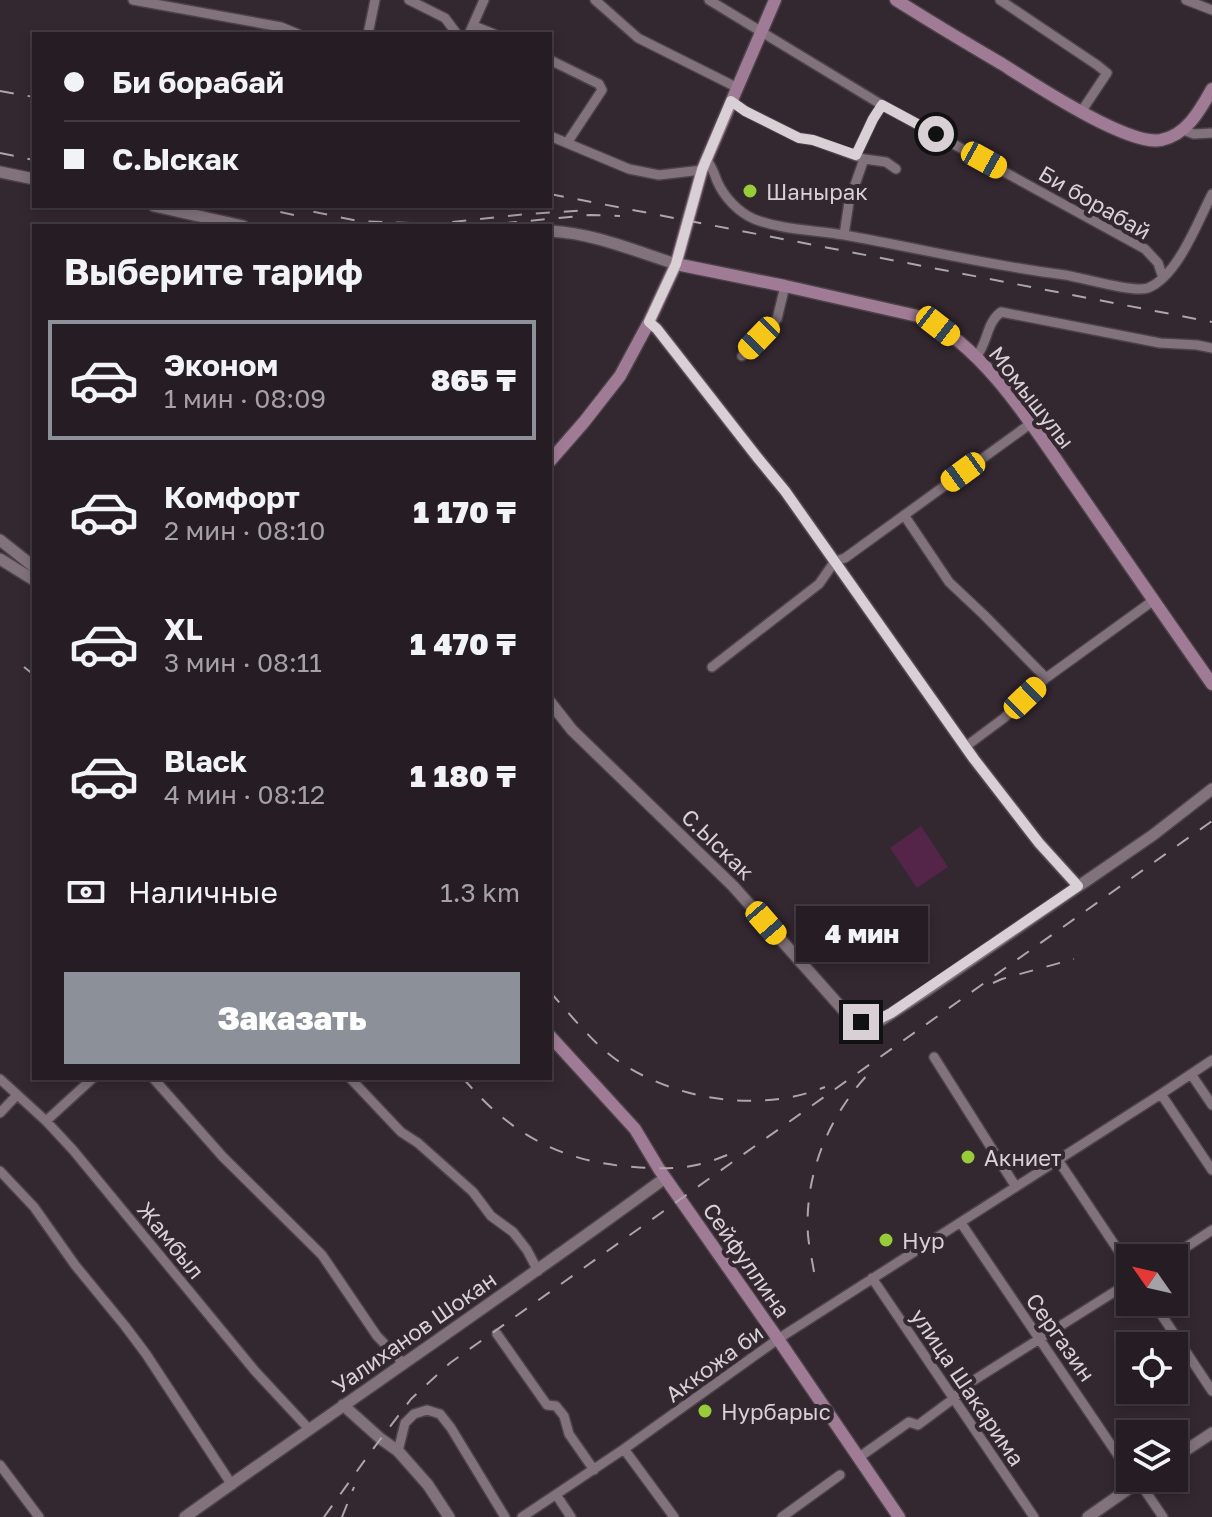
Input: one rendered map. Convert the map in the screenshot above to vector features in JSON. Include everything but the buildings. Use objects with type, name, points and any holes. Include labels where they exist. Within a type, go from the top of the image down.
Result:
[{"type":"main road","points":[[552,459],[620,376],[649,322],[676,264],[704,165],[775,0]]},
{"type":"main road","points":[[896,0],[1081,112],[1140,139],[1159,141],[1183,130],[1196,117],[1212,89]]},
{"type":"main road","name":"Момышулы","points":[[676,264],[922,317],[938,326],[976,357],[1030,424],[1212,684]]},
{"type":"main road","name":"Сейфуллина","points":[[552,1038],[635,1129],[665,1178],[899,1517]]},
{"type":"street","points":[[133,0],[281,27],[293,32]]},
{"type":"street","points":[[368,32],[375,0]]},
{"type":"street","points":[[409,0],[445,18],[456,32]]},
{"type":"street","points":[[472,30],[484,0]]},
{"type":"street","points":[[595,0],[638,38],[736,87]]},
{"type":"street","name":"Би борабай","points":[[709,0],[882,105],[1145,249],[1158,263],[1163,278]]},
{"type":"street","points":[[1000,0],[1107,73],[1081,112]]},
{"type":"street","points":[[1186,0],[1212,10]]},
{"type":"street","points":[[552,61],[599,84],[602,90],[567,143]]},
{"type":"street","points":[[731,101],[799,138],[886,162],[896,169]]},
{"type":"street","points":[[844,235],[860,157],[873,119],[882,105]]},
{"type":"street","points":[[1183,130],[1194,134],[1212,133]]},
{"type":"street","points":[[552,137],[629,169],[659,175],[704,165],[712,167],[736,208],[754,219],[1141,290],[1163,278],[1191,240],[1212,194]]},
{"type":"street","points":[[0,172],[32,179]]},
{"type":"street","points":[[163,208],[234,224]]},
{"type":"street","points":[[552,231],[616,244],[676,264]]},
{"type":"street","points":[[742,356],[777,319],[785,286]]},
{"type":"street","points":[[976,357],[994,317],[1005,312],[1160,343],[1212,348]]},
{"type":"street","points":[[649,322],[785,491],[965,747],[1039,843],[1078,886]]},
{"type":"street","points":[[712,667],[819,584],[835,561],[845,558],[1030,424]]},
{"type":"street","points":[[904,515],[949,582],[1046,678]]},
{"type":"street","points":[[0,540],[32,565]]},
{"type":"street","points":[[0,559],[32,579]]},
{"type":"street","points":[[965,747],[1004,718],[1046,678],[1154,600]]},
{"type":"street","name":"С.Ыскак","points":[[552,705],[572,730],[733,886],[846,1013],[861,1022],[873,1022],[891,1013],[1153,835],[1212,789]]},
{"type":"street","points":[[934,1057],[1016,1187]]},
{"type":"street","name":"Аккожа би","points":[[522,1517],[557,1496],[778,1339],[1212,1060]]},
{"type":"street","points":[[1191,1074],[1212,1105]]},
{"type":"street","name":"Жамбыл","points":[[0,1079],[73,1150],[255,1371],[309,1429]]},
{"type":"street","points":[[46,1121],[91,1080]]},
{"type":"street","points":[[155,1080],[223,1157],[322,1255],[377,1336],[403,1363]]},
{"type":"street","points":[[352,1080],[401,1132],[418,1143],[473,1192],[491,1216],[513,1232],[538,1271]]},
{"type":"street","points":[[1161,1094],[1212,1170]]},
{"type":"street","points":[[0,1113],[17,1095]]},
{"type":"street","points":[[1058,1160],[1116,1247]]},
{"type":"street","points":[[0,1171],[34,1207],[75,1265],[125,1326],[232,1485]]},
{"type":"street","name":"Уалиханов Шокан","points":[[185,1517],[538,1271],[665,1178]]},
{"type":"street","name":"Сергазин","points":[[961,1223],[1116,1448]]},
{"type":"street","points":[[1188,1246],[1212,1230]]},
{"type":"street","name":"улица Шакарима","points":[[872,1278],[1034,1517]]},
{"type":"street","points":[[858,1458],[909,1422],[918,1425],[971,1382],[1116,1291]]},
{"type":"street","points":[[1162,1316],[1212,1391]]},
{"type":"street","points":[[497,1334],[547,1405],[556,1406],[564,1416],[569,1434],[594,1470]]},
{"type":"street","points":[[343,1405],[398,1451],[428,1485],[449,1517]]},
{"type":"street","points":[[398,1451],[405,1423],[414,1414],[427,1410],[440,1414],[505,1517]]},
{"type":"street","points":[[1188,1449],[1212,1433]]},
{"type":"street","points":[[624,1449],[674,1517]]},
{"type":"street","points":[[0,1465],[39,1517]]},
{"type":"street","points":[[782,1517],[840,1475]]},
{"type":"street","points":[[1088,1517],[1119,1492]]},
{"type":"street","name":"Сергазин","points":[[1146,1492],[1163,1517]]},
{"type":"street","points":[[557,1496],[571,1517]]},
{"type":"shaded area","points":[[921,826],[948,867],[917,888],[890,848]]},
{"type":"railway","points":[[0,91],[32,97]]},
{"type":"railway","points":[[0,153],[32,160]]},
{"type":"railway","points":[[552,194],[1212,322]]},
{"type":"railway","points":[[262,208],[294,215]]},
{"type":"railway","points":[[296,208],[358,221],[434,224]]},
{"type":"railway","points":[[434,224],[591,210]]},
{"type":"railway","points":[[496,224],[590,215],[620,216]]},
{"type":"railway","points":[[24,667],[32,673]]},
{"type":"railway","points":[[324,1517],[411,1399],[450,1363],[1212,821]]},
{"type":"railway","points":[[993,983],[1074,959]]},
{"type":"railway","points":[[552,994],[606,1052],[662,1084],[689,1093],[745,1101],[772,1100],[825,1087]]},
{"type":"railway","points":[[814,1272],[808,1240],[808,1212],[815,1168],[832,1126],[856,1088],[871,1071]]},
{"type":"railway","points":[[465,1080],[499,1115],[519,1129],[539,1142],[583,1159],[634,1167],[672,1168],[695,1165],[732,1153]]},
{"type":"railway","points":[[342,1517],[354,1487]]},
{"type":"place","name":"Шанырак","points":[[750,191]]},
{"type":"place","name":"Акниет","points":[[968,1157]]},
{"type":"place","name":"Нур","points":[[886,1240]]},
{"type":"place","name":"Нурбарыс","points":[[705,1411]]},
{"type":"route","points":[[861,1022],[883,1019],[1078,886],[1039,843],[974,759],[785,491],[649,322],[676,264],[702,170],[731,101],[799,138],[856,155],[882,105],[936,134]]}]
